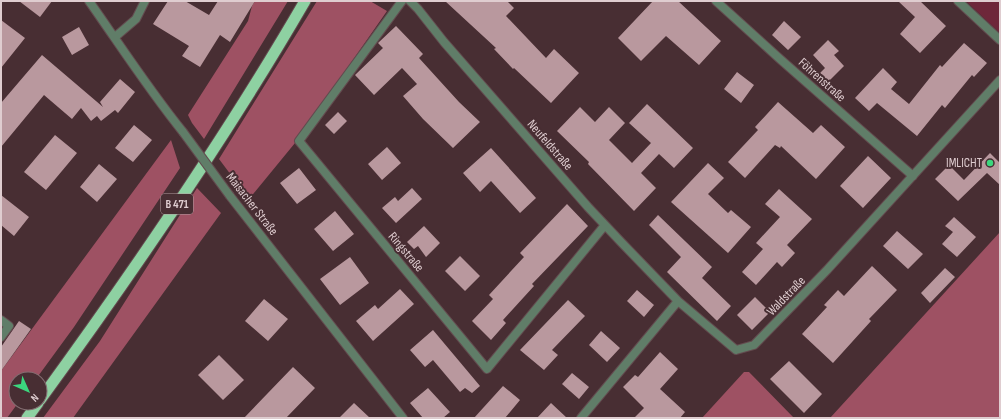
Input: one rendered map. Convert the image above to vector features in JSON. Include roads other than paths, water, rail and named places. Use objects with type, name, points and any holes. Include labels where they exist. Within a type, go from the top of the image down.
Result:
[{"type":"highway","name":"B 471","points":[[48,389],[88,335],[178,202],[271,59],[305,1]]},
{"type":"street","name":"Maisacher Straße","points":[[89,1],[115,37],[146,85],[230,196],[403,418]]},
{"type":"street","points":[[115,37],[136,19],[145,1]]},
{"type":"street","name":"Ringstraße","points":[[402,1],[299,141],[487,369],[605,225]]},
{"type":"street","name":"Neufeldstraße","points":[[410,1],[454,54],[605,225],[678,301]]},
{"type":"street","name":"Föhrenstraße","points":[[716,1],[913,176]]},
{"type":"street","points":[[958,1],[1000,40]]},
{"type":"street","name":"Waldstraße","points":[[678,301],[736,350],[754,345],[827,270],[1000,80]]},
{"type":"street","points":[[581,418],[678,301]]},
{"type":"street","points":[[1,320],[9,326],[1,337]]},
{"type":"place","name":"IMLICHT","points":[[990,163]]}]
